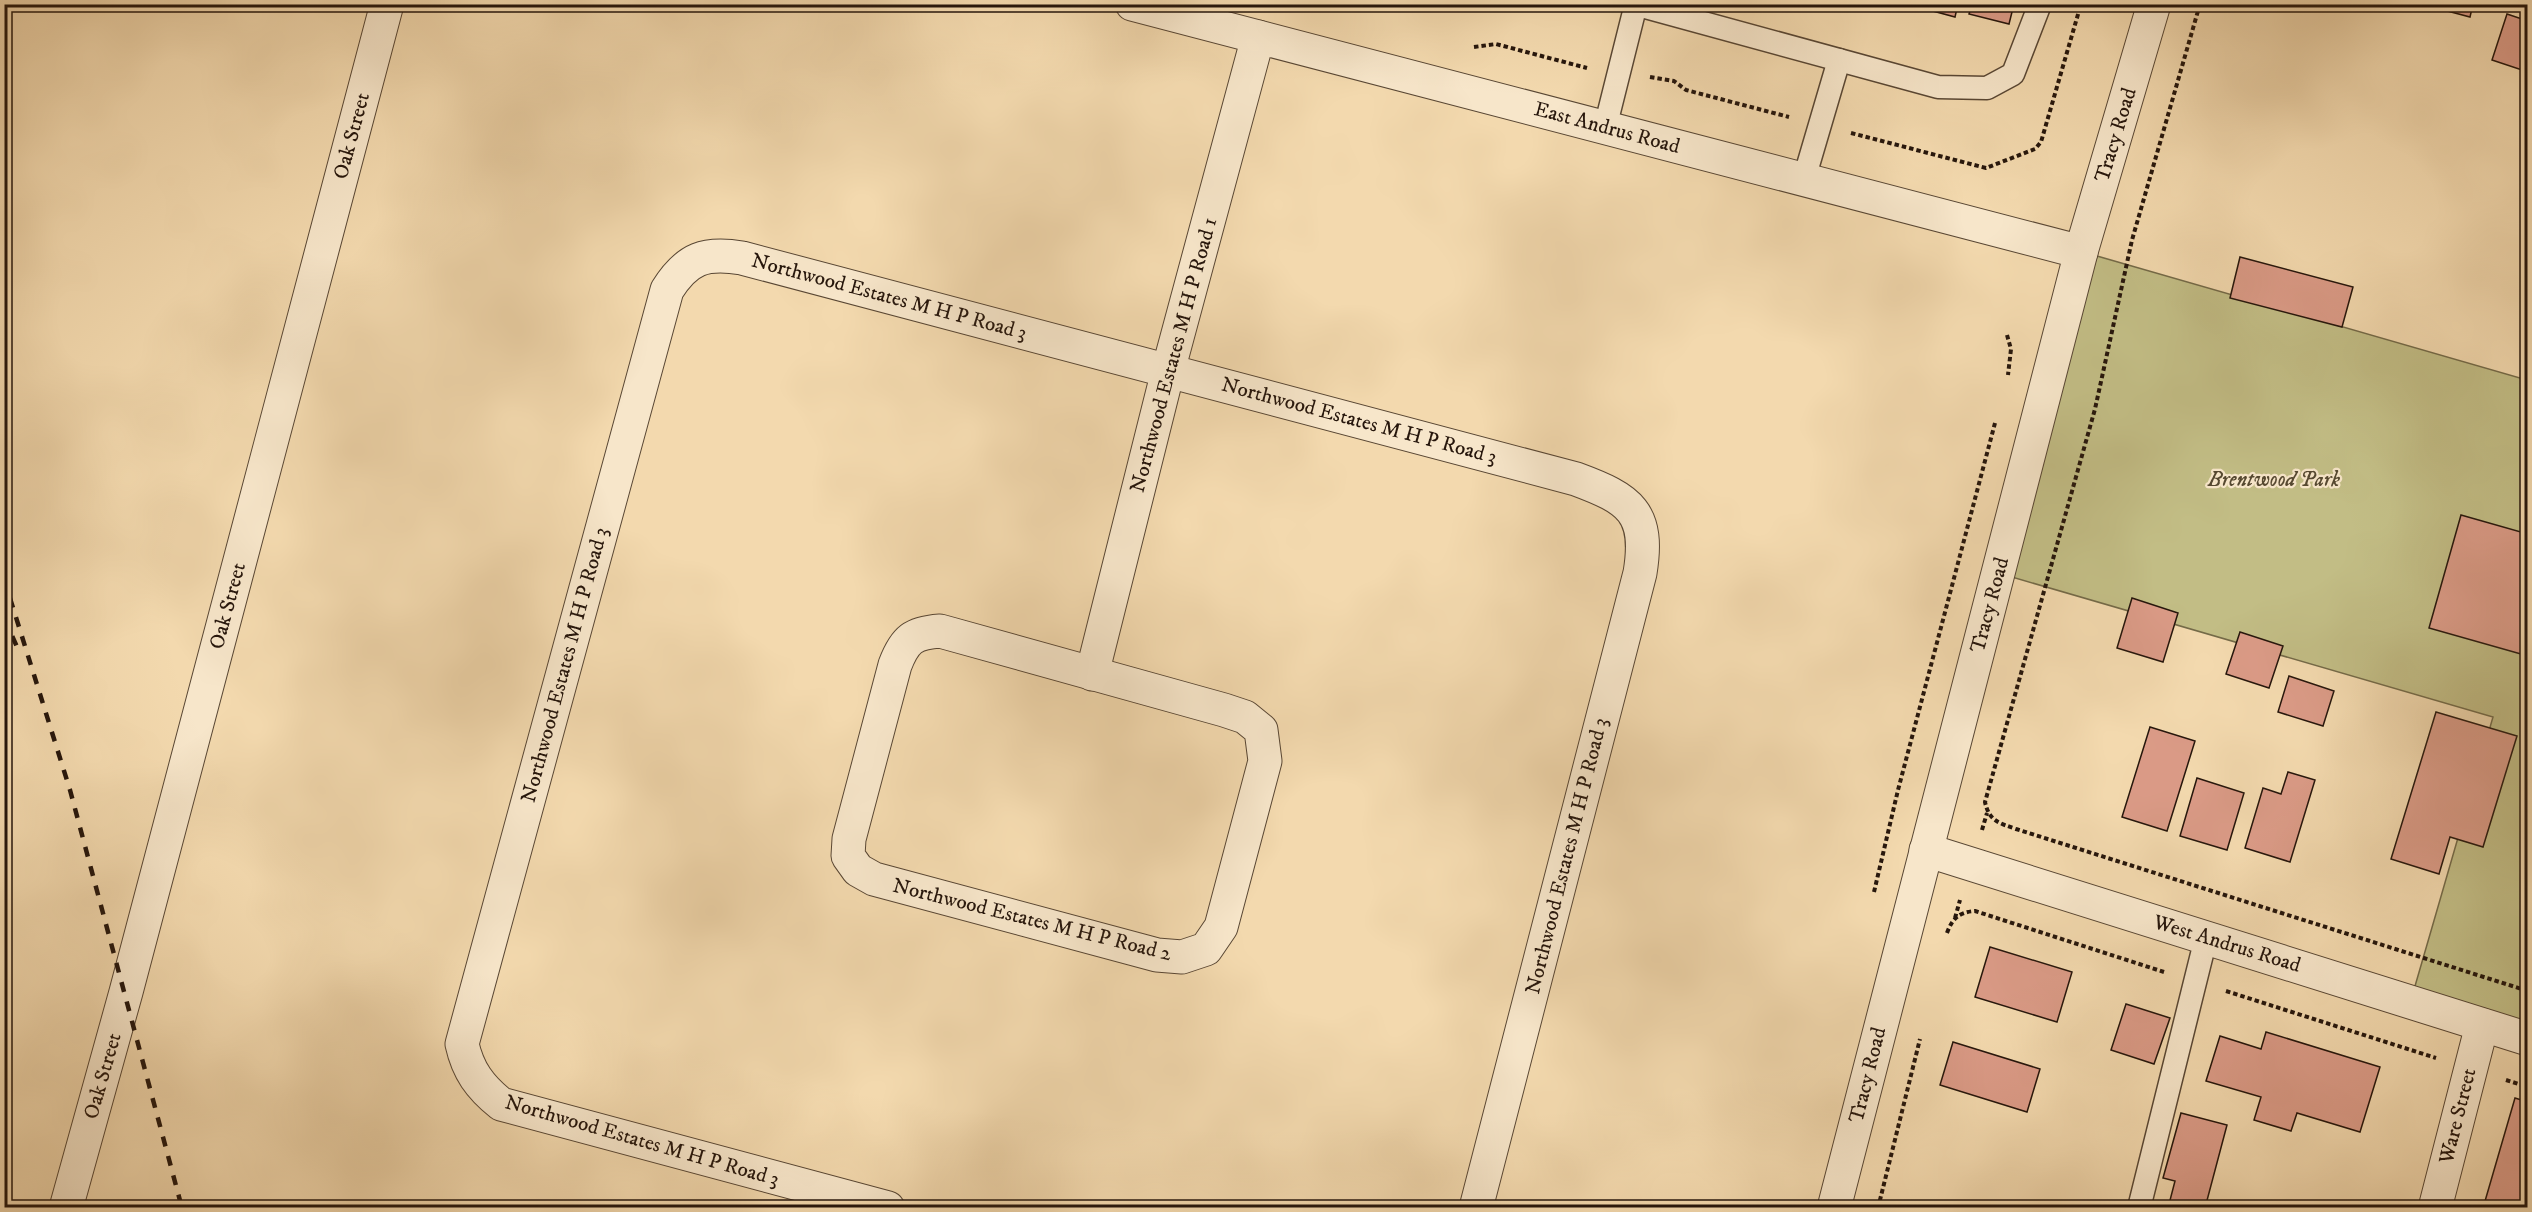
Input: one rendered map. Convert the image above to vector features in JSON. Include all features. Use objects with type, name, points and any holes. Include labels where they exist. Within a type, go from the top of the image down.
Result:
[{"type":"street","name":"Oak Street","points":[[66,1208],[132,969],[387,4]]},
{"type":"street","name":"East Andrus Road","points":[[1132,4],[2081,252]]},
{"type":"street","name":"Tracy Road","points":[[1834,1208],[2081,252],[2154,4]]},
{"type":"street","name":"Northwood Estates M H P Road 1","points":[[1092,674],[1168,371],[1258,37]]},
{"type":"street","name":"Northwood Estates M H P Road 3","points":[[888,1208],[501,1104],[475,1080],[466,1062],[462,1044],[667,290],[677,275],[692,262],[707,256],[722,255],[742,258],[1576,479],[1602,488],[1624,501],[1636,515],[1643,532],[1643,552],[1637,585],[1476,1208]]},
{"type":"street","name":"Northwood Estates M H P Road 2","points":[[940,631],[1092,674],[1245,717],[1260,730],[1264,743],[1265,761],[1229,904],[1221,927],[1206,949],[1182,957],[1156,956],[874,879],[858,870],[848,856],[849,839],[895,664],[902,648],[911,638],[923,633],[940,631]]},
{"type":"street","name":"West Andrus Road","points":[[1926,850],[2528,1039]]},
{"type":"street","name":"Ware Street","points":[[2435,1208],[2482,1024]]},
{"type":"lane","points":[[1605,128],[1635,5],[1938,87],[1987,88],[2013,74],[2040,4]]},
{"type":"lane","points":[[1804,179],[1839,60]]},
{"type":"lane","points":[[2139,1208],[2206,938]]},
{"type":"path","points":[[2200,4],[2132,240],[2095,409],[1985,802],[1987,813],[1994,820],[2016,829],[2528,991]]},
{"type":"path","points":[[1944,939],[1955,918],[1964,912],[1975,911],[2528,1087]]},
{"type":"path","points":[[1878,1208],[1922,1029]]},
{"type":"green space","name":"Brentwood Park","points":[[2097,256],[2527,380],[2527,1027],[2413,993],[2493,717],[2005,575]]},
{"type":"building","points":[[1907,4],[1958,4],[1955,17]]},
{"type":"building","points":[[1972,4],[2014,4],[2009,24],[1969,14]]},
{"type":"building","points":[[2421,4],[2473,4],[2470,17]]},
{"type":"building","points":[[2507,14],[2528,21],[2528,72],[2492,60]]},
{"type":"building","points":[[2240,257],[2353,287],[2342,327],[2230,298]]},
{"type":"building","points":[[2461,515],[2528,534],[2528,656],[2429,628]]},
{"type":"building","points":[[2132,598],[2178,613],[2163,662],[2117,648]]},
{"type":"building","points":[[2240,632],[2283,646],[2269,688],[2226,674]]},
{"type":"building","points":[[2289,676],[2334,691],[2323,726],[2278,712]]},
{"type":"building","points":[[2436,712],[2517,736],[2483,847],[2450,837],[2439,874],[2391,859]]},
{"type":"building","points":[[2150,727],[2195,741],[2167,831],[2122,817]]},
{"type":"building","points":[[2288,772],[2315,780],[2290,862],[2245,848],[2263,788],[2281,794]]},
{"type":"building","points":[[2197,778],[2244,793],[2227,850],[2180,836]]},
{"type":"building","points":[[1990,947],[2072,972],[2057,1022],[1975,997]]},
{"type":"building","points":[[2126,1004],[2170,1018],[2154,1064],[2111,1050]]},
{"type":"building","points":[[2266,1032],[2380,1067],[2360,1132],[2297,1113],[2291,1131],[2254,1120],[2261,1097],[2206,1081],[2220,1036],[2261,1049]]},
{"type":"building","points":[[1953,1042],[2040,1069],[2027,1112],[1940,1085]]},
{"type":"building","points":[[2515,1098],[2528,1102],[2528,1208],[2483,1208]]},
{"type":"building","points":[[2181,1113],[2227,1125],[2205,1208],[2168,1208],[2175,1181],[2163,1178]]},
{"type":"railway","points":[[4,579],[70,790],[182,1208]]},
{"type":"railway","points":[[4,618],[18,649]]}]
